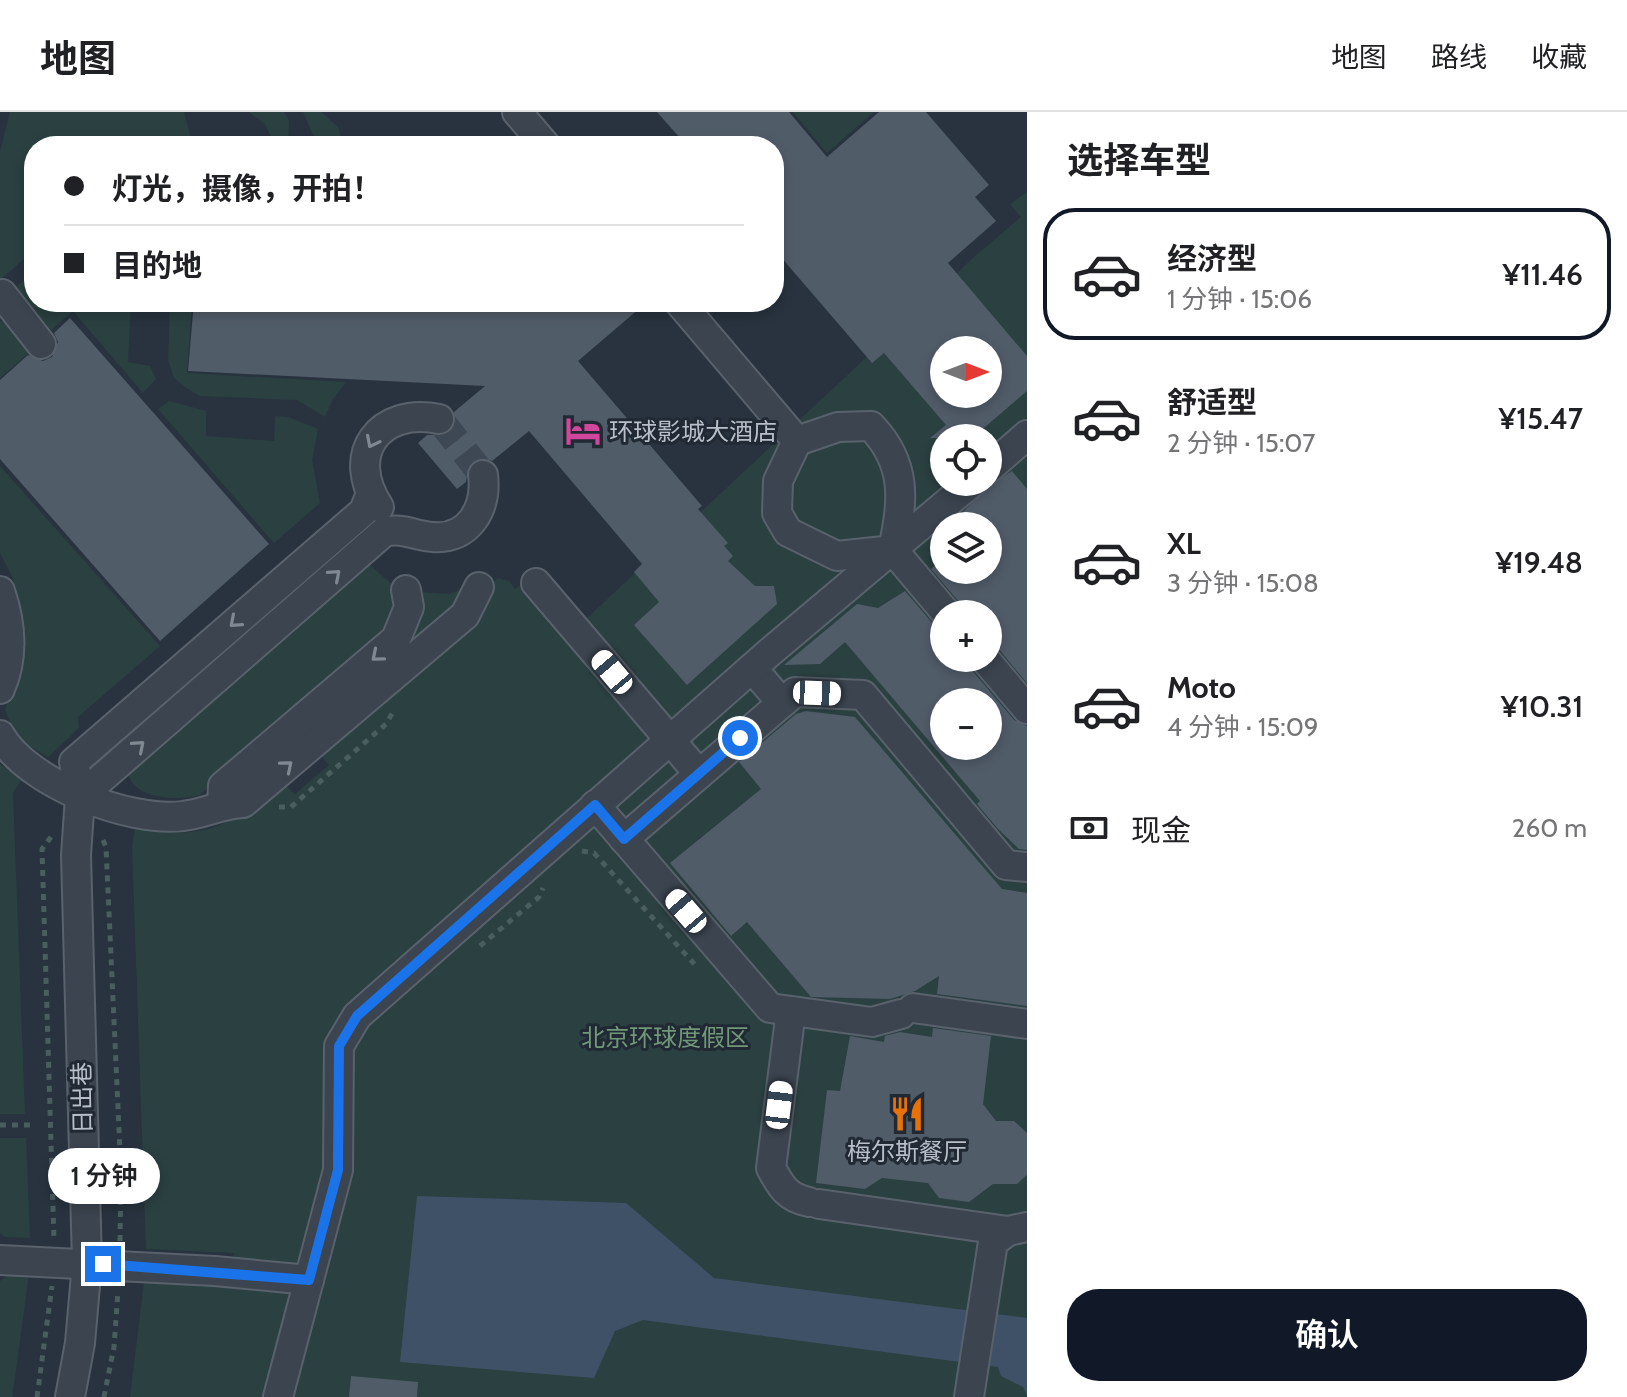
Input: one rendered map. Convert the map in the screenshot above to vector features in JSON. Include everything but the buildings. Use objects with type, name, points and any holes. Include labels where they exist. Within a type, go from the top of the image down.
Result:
[{"type":"street","points":[[517,112],[537,136]]},
{"type":"street","points":[[0,296],[2,294],[41,344]]},
{"type":"street","points":[[687,312],[797,441]]},
{"type":"street","points":[[439,419],[409,416],[380,428],[366,456],[365,476],[385,516],[400,528],[435,538],[467,527],[478,516],[483,501],[483,475]]},
{"type":"street","points":[[871,426],[888,444],[898,467],[901,506],[893,550],[837,556],[788,532],[777,513],[778,481],[797,441],[838,427],[871,426]]},
{"type":"street","points":[[1002,456],[1027,435]]},
{"type":"street","name":"日出巷","points":[[70,1397],[80,1343],[87,1263],[76,855],[80,797],[74,762],[364,511],[371,493]]},
{"type":"street","points":[[278,1397],[338,1170],[339,1046],[357,1016],[761,660],[956,496]]},
{"type":"street","points":[[80,797],[384,532],[400,528]]},
{"type":"street","points":[[893,550],[935,600]]},
{"type":"street","points":[[536,583],[699,774]]},
{"type":"street","points":[[0,735],[10,752],[38,774],[80,797],[152,814],[181,817],[222,804],[243,803],[465,615],[479,587]]},
{"type":"street","points":[[222,804],[223,786],[396,639],[409,607],[406,590]]},
{"type":"street","points":[[0,591],[9,616],[10,657],[0,689]]},
{"type":"street","points":[[761,660],[782,703]]},
{"type":"street","points":[[996,672],[1027,709]]},
{"type":"street","points":[[624,839],[795,692],[863,695],[1006,865],[1027,867]]},
{"type":"street","points":[[595,805],[770,1008],[872,1022],[907,1011],[1027,1024]]},
{"type":"street","points":[[791,1011],[771,1168],[781,1187],[796,1199],[814,1203],[1017,1229]]},
{"type":"street","points":[[970,1386],[981,1301],[993,1242],[1017,1229]]},
{"type":"street","points":[[0,1260],[87,1263],[309,1280]]},
{"type":"path","points":[[570,849],[594,853],[698,969]]},
{"type":"path","points":[[472,950],[489,941],[539,897],[546,881]]},
{"type":"path","points":[[0,1125],[35,1125]]},
{"type":"green space","points":[[10,112],[184,112],[190,136],[24,136],[24,259],[0,280],[0,151]]},
{"type":"green space","points":[[249,112],[284,112],[289,120],[288,136],[270,136],[265,124]]},
{"type":"green space","points":[[303,112],[321,112],[338,127],[341,136],[314,136]]},
{"type":"green space","points":[[793,112],[874,112],[827,153]]},
{"type":"green space","name":"北京环球度假区","points":[[1027,192],[1027,1397],[130,1397],[144,1282],[229,1285],[234,1253],[146,1249],[132,847],[135,829],[183,832],[216,827],[244,810],[281,780],[295,794],[329,765],[317,751],[498,578],[509,581],[515,589],[525,581],[571,633],[973,258],[1021,217],[1010,204]]},
{"type":"green space","points":[[24,280],[24,297],[16,287]]},
{"type":"green space","points":[[36,312],[72,312],[51,330]]},
{"type":"green space","points":[[74,312],[130,312],[128,362],[150,366],[156,379],[143,393]]},
{"type":"green space","points":[[170,312],[191,312],[187,373],[346,382],[333,399],[325,417],[297,400],[200,396],[174,378],[168,360]]},
{"type":"green space","points":[[0,321],[9,322],[32,350],[0,378]]},
{"type":"green space","points":[[169,401],[206,411],[206,436],[274,441],[275,416],[288,417],[318,429],[312,460],[320,503],[274,543],[158,409]]},
{"type":"green space","points":[[0,466],[160,646],[78,717],[79,728],[48,757],[17,739],[5,710],[19,666],[23,623],[13,578],[0,553]]},
{"type":"green space","points":[[366,562],[393,585],[399,620],[200,795],[169,798],[148,794],[132,783],[128,774]]},
{"type":"green space","points":[[471,586],[465,599],[268,770],[418,592],[449,594]]},
{"type":"green space","points":[[0,764],[21,780],[13,793],[25,1114],[0,1114]]},
{"type":"green space","points":[[0,1138],[26,1138],[30,1238],[5,1237],[0,1233]]},
{"type":"green space","points":[[10,1274],[29,1274],[12,1397],[0,1397],[0,1281]]},
{"type":"water","points":[[417,1196],[626,1203],[714,1278],[1027,1318],[1027,1395],[1023,1387],[1001,1376],[998,1367],[643,1320],[615,1331],[594,1378],[400,1362]]},
{"type":"tunnel","points":[[439,419],[483,475]]},
{"type":"place","name":"环球影城大酒店","points":[[583,431]]},
{"type":"place","name":"梅尔斯餐厅","points":[[907,1114]]},
{"type":"route","points":[[103,1264],[309,1280],[338,1170],[339,1046],[357,1016],[380,992],[595,805],[624,839],[740,738]]}]
